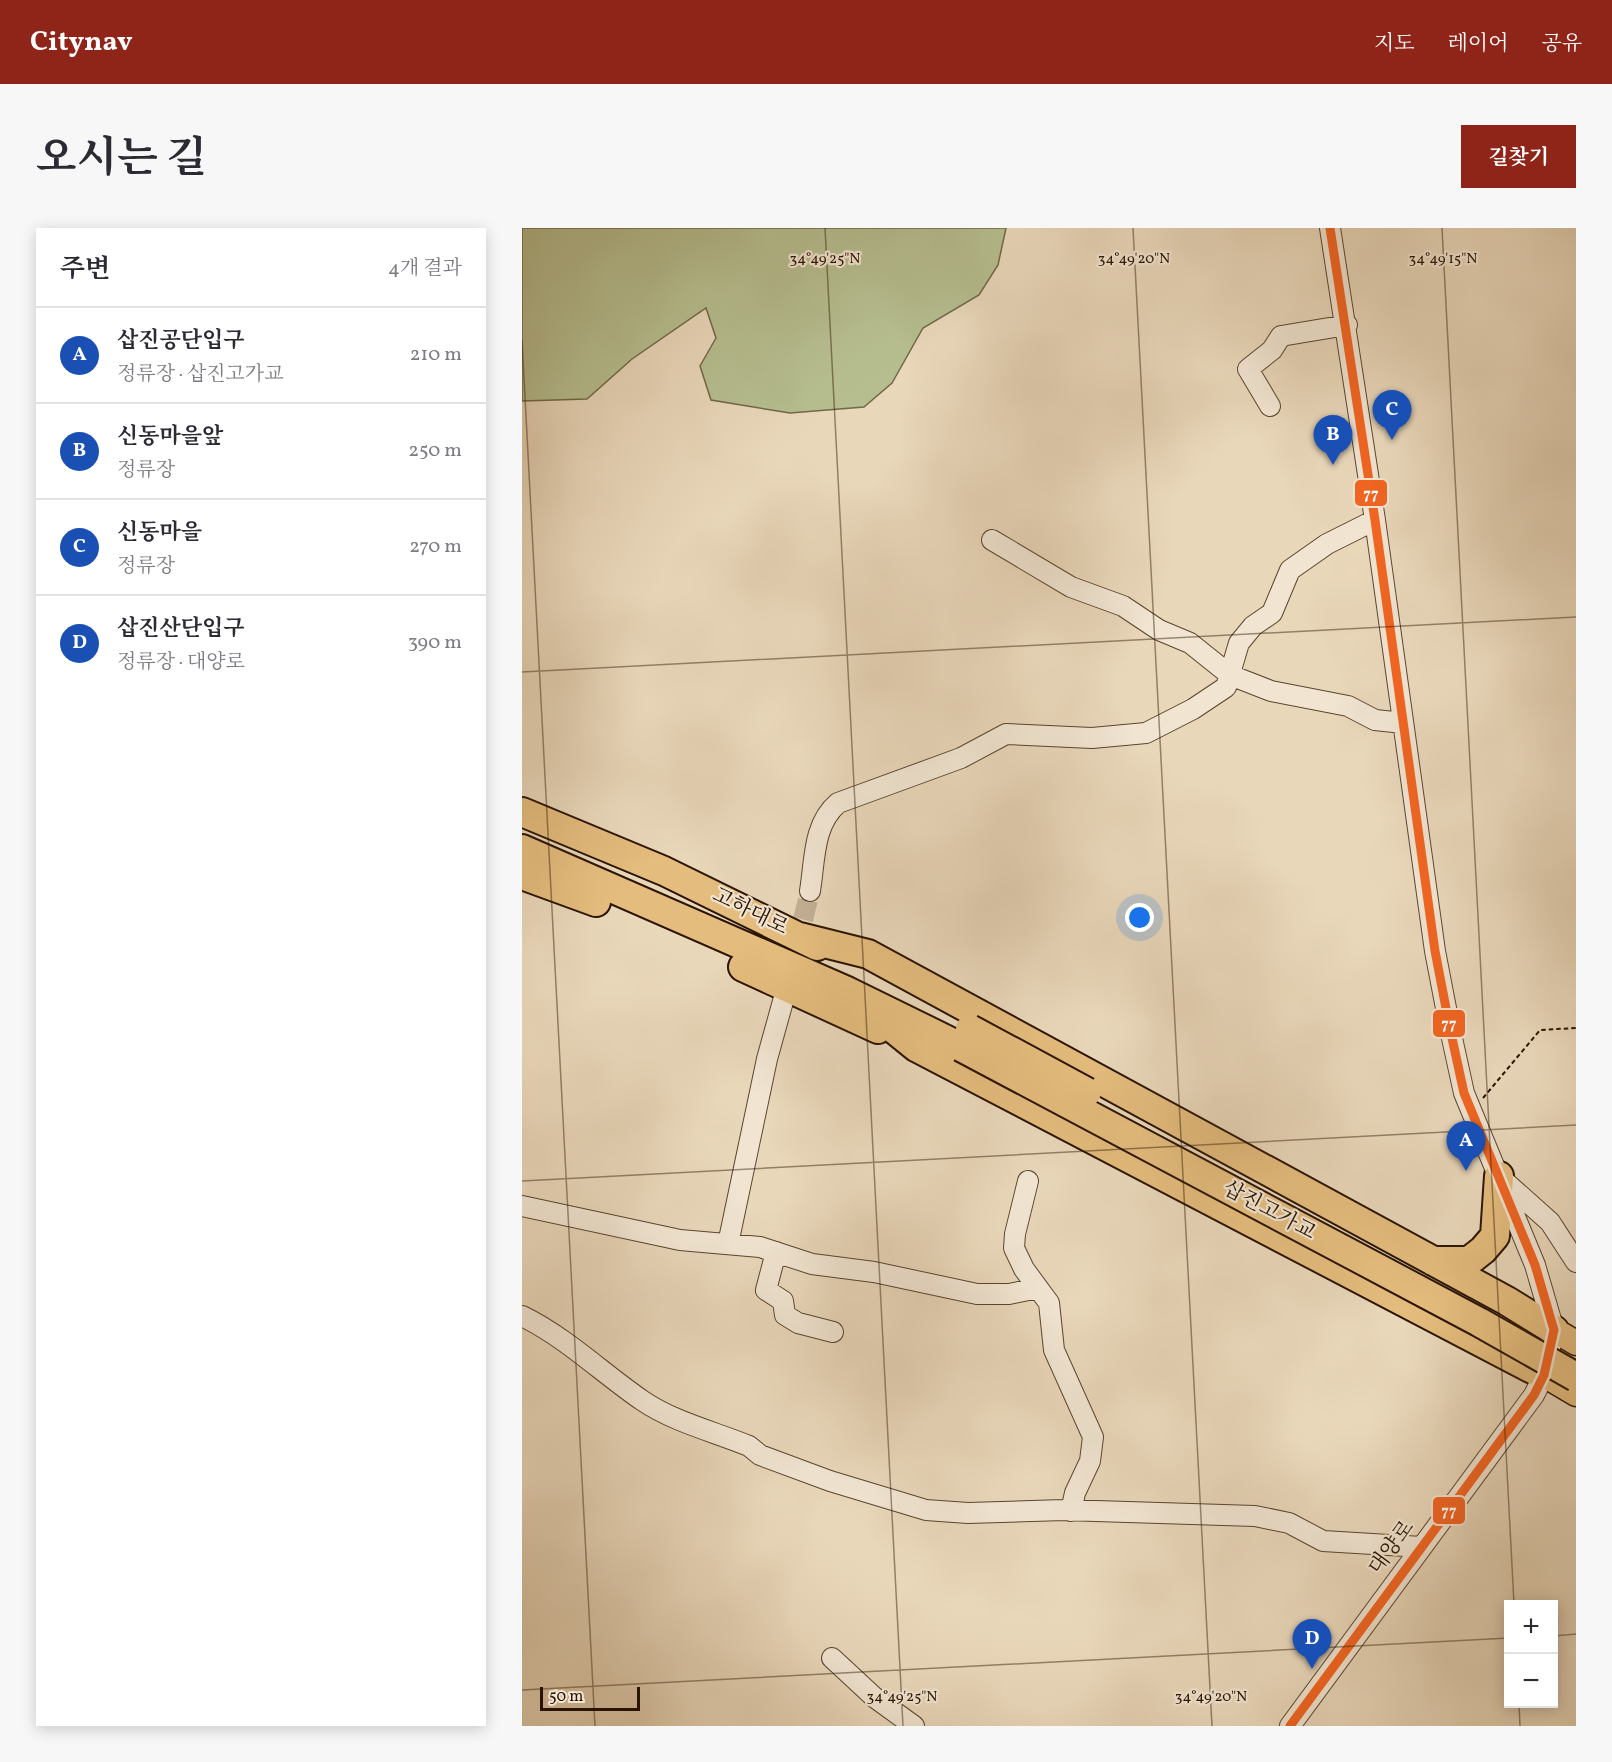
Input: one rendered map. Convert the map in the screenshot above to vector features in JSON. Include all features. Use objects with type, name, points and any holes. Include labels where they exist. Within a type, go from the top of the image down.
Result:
[{"type":"highway","name":"고하대로","points":[[522,812],[664,871],[800,937],[965,1038]]},
{"type":"highway","name":"고하대로","points":[[522,849],[847,991],[965,1038]]},
{"type":"highway","points":[[522,875],[662,929],[916,1047],[1544,1375]]},
{"type":"highway","points":[[800,937],[868,954],[1507,1301],[1565,1336]]},
{"type":"highway","points":[[847,991],[916,1047]]},
{"type":"highway","name":"삽진고가교","points":[[965,1038],[1576,1358]]},
{"type":"highway","name":"삽진고가교","points":[[965,1038],[1576,1377]]},
{"type":"highway","points":[[1431,1261],[1469,1261],[1484,1250],[1495,1236],[1499,1176]]},
{"type":"main road","points":[[1544,1375],[1576,1394]]},
{"type":"street","points":[[1330,228],[1376,520],[1438,970],[1464,1093],[1565,1336]]},
{"type":"street","points":[[1270,406],[1248,369],[1272,350],[1281,336],[1347,325]]},
{"type":"street","points":[[810,891],[820,826],[825,815],[838,803],[961,758],[1006,734],[1092,738],[1146,733],[1193,709],[1226,687],[1239,643],[1253,626],[1272,613],[1290,570],[1327,544],[1376,520]]},
{"type":"street","points":[[992,540],[1071,587],[1123,606],[1160,630],[1190,643],[1230,675],[1271,691],[1348,706],[1375,720],[1403,723]]},
{"type":"street","points":[[728,1244],[764,1070],[785,994]]},
{"type":"street","points":[[1499,1176],[1550,1222],[1576,1262]]},
{"type":"street","points":[[1028,1181],[1014,1234],[1014,1248],[1049,1303],[1054,1350],[1093,1437],[1090,1461],[1075,1493],[1071,1511]]},
{"type":"street","points":[[522,1206],[680,1240],[751,1245],[812,1264],[874,1272],[977,1294],[1010,1294],[1038,1288]]},
{"type":"street","points":[[776,1252],[766,1290],[783,1301],[785,1315],[798,1323],[833,1332]]},
{"type":"street","points":[[522,1316],[551,1331],[644,1402],[749,1446],[760,1455],[830,1481],[926,1510],[969,1513],[1071,1511],[1255,1516],[1288,1524],[1323,1540],[1422,1546]]},
{"type":"street","name":"대양로","points":[[1290,1726],[1534,1395],[1565,1336]]},
{"type":"street","points":[[832,1658],[874,1697],[914,1726]]},
{"type":"path","points":[[1472,1111],[1540,1030],[1576,1028]]},
{"type":"green space","points":[[522,228],[1006,228],[998,265],[979,295],[923,328],[892,383],[864,407],[790,413],[711,400],[700,366],[716,338],[706,308],[632,359],[587,399],[522,401]]},
{"type":"tunnel","points":[[789,978],[810,891]]},
{"type":"transit line","name":"77","points":[[1290,1726],[1534,1395],[1544,1375],[1554,1330],[1535,1265],[1464,1093],[1450,1029],[1435,951],[1375,520],[1330,228]]},
{"type":"place","name":"신동마을","points":[[1392,440]]},
{"type":"place","name":"신동마을앞","points":[[1333,465]]},
{"type":"place","name":"삽진공단입구","points":[[1466,1171]]},
{"type":"place","name":"삽진산단입구","points":[[1312,1669]]}]
